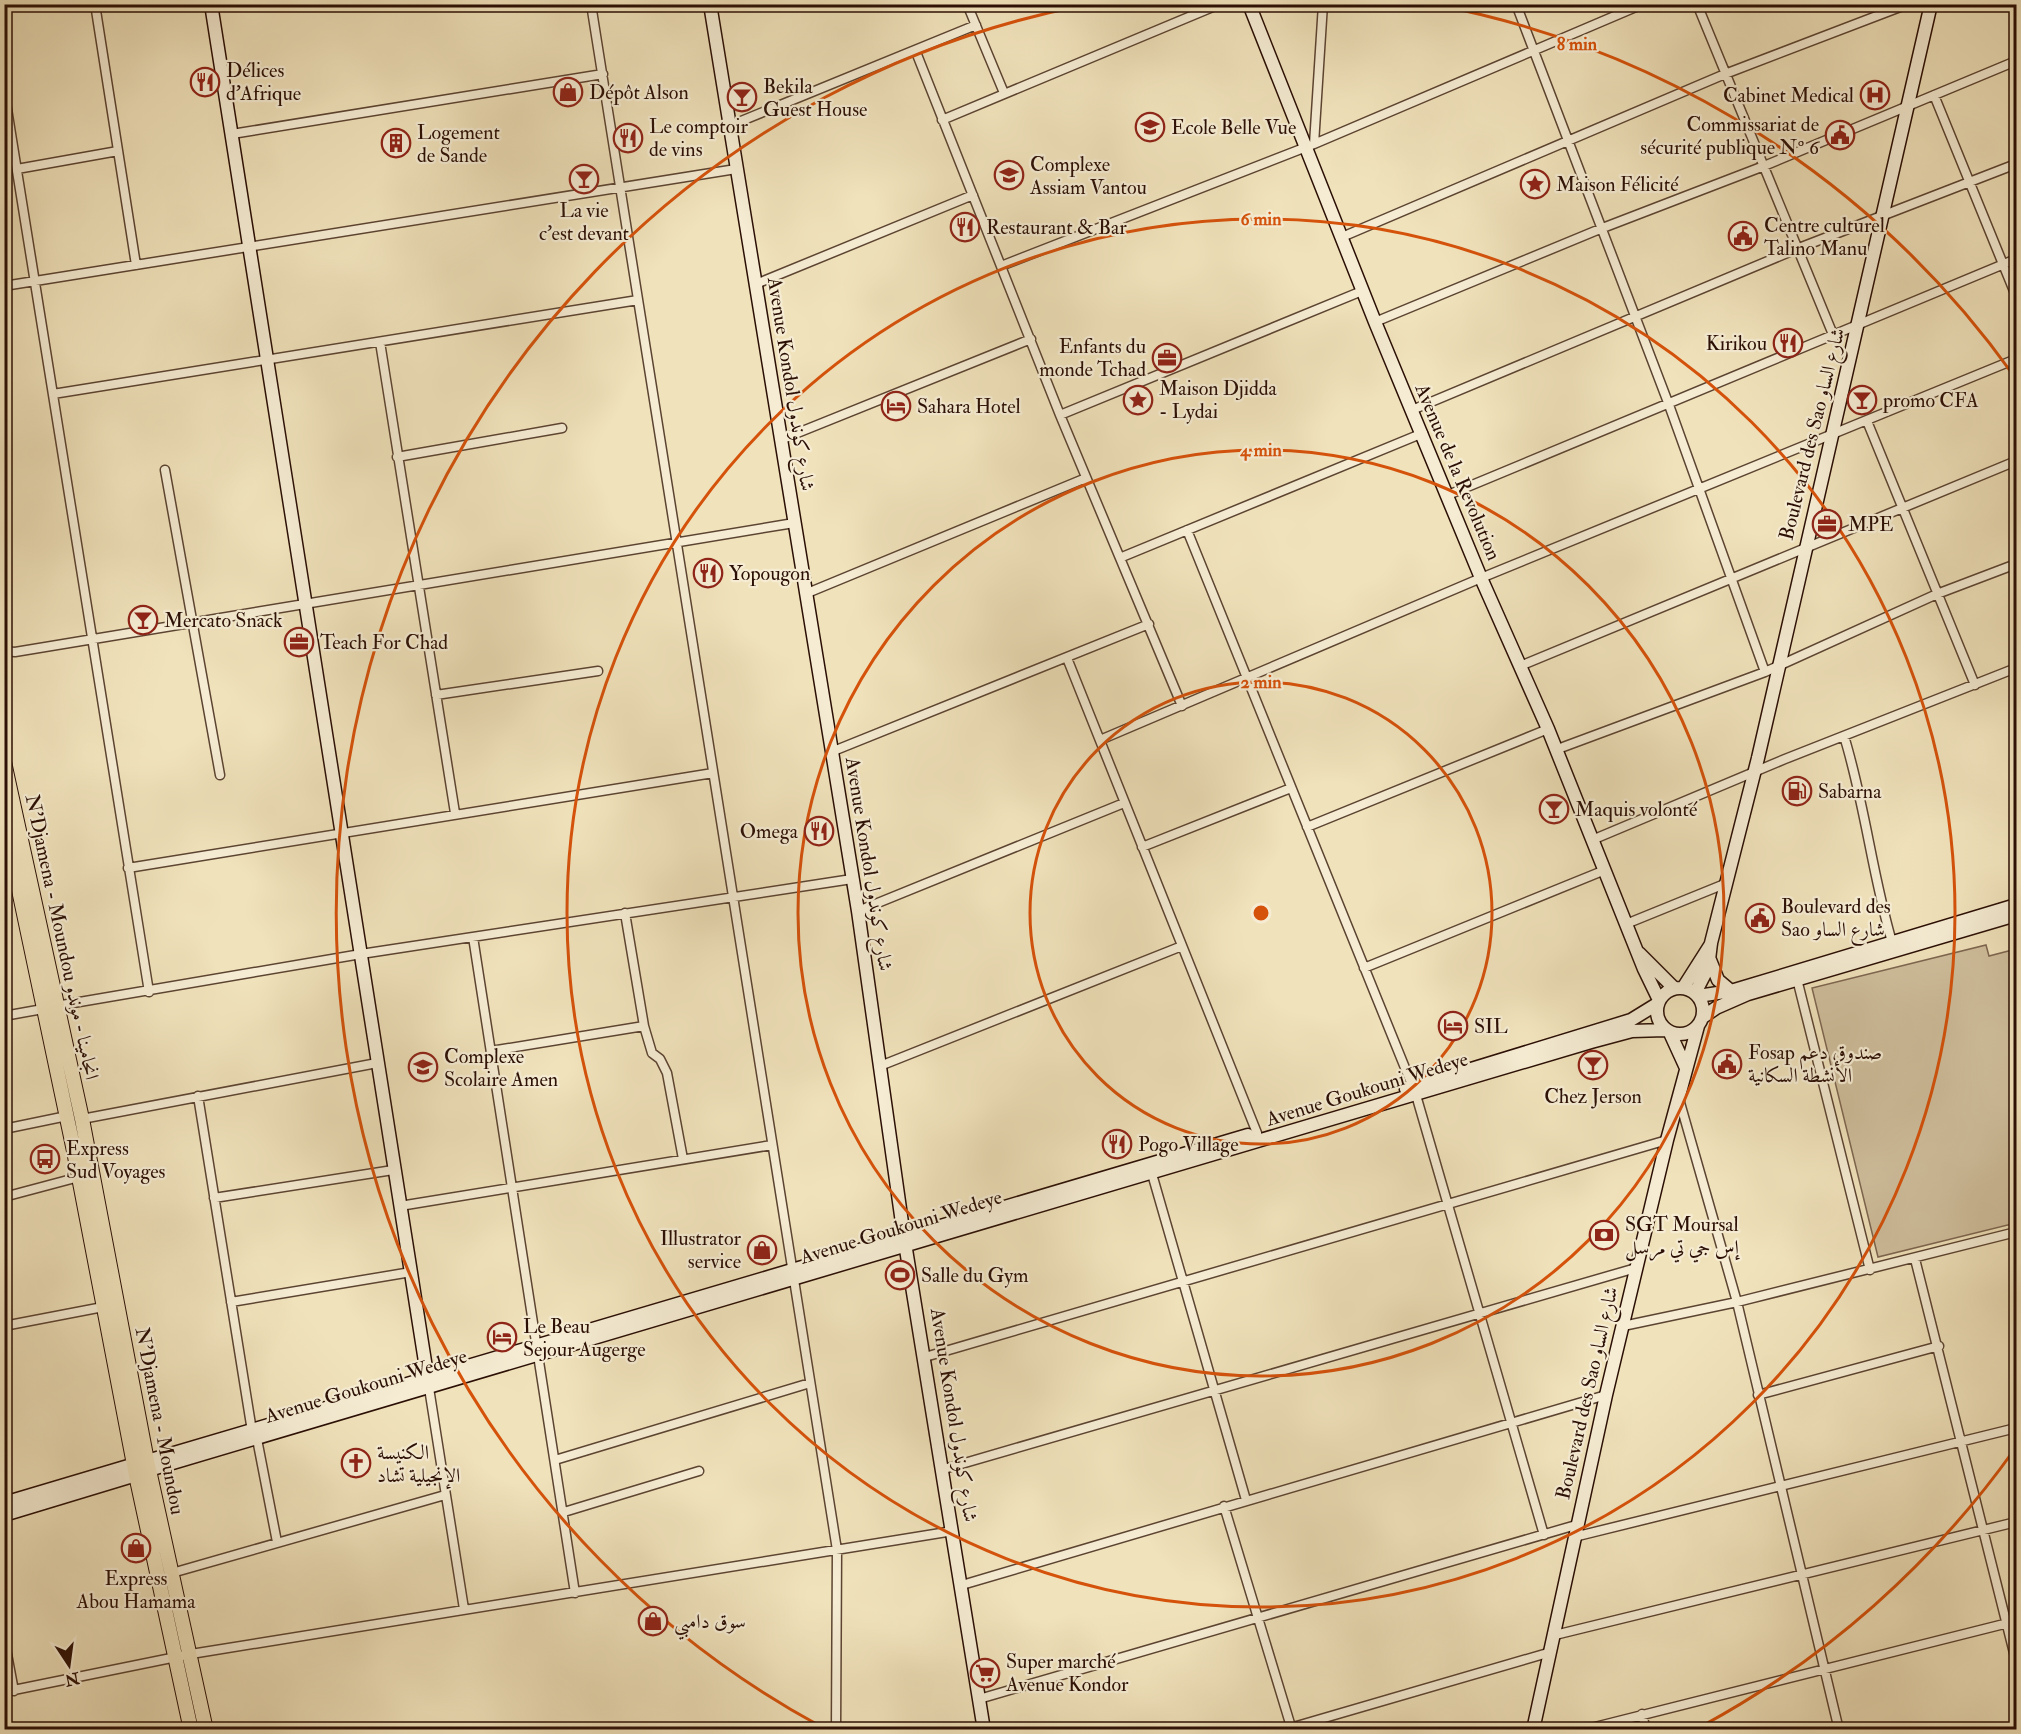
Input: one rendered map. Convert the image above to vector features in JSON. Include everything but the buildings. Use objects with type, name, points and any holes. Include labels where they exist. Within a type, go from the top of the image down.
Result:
[{"type":"main road","name":"N'Djamena - Moundou انجامينا - موندو","points":[[4,762],[74,1151]]},
{"type":"main road","name":"N'Djamena - Moundou انجامينا - موندو","points":[[4,819],[50,1008],[82,1119]]},
{"type":"main road","name":"N'Djamena - Moundou","points":[[82,1119],[176,1658],[191,1730]]},
{"type":"main road","name":"N'Djamena - Moundou","points":[[74,1151],[103,1307],[142,1467],[172,1573],[196,1674],[206,1730]]},
{"type":"main road","points":[[196,1674],[209,1703],[216,1730]]},
{"type":"main road","points":[[182,1688],[182,1730]]},
{"type":"street","points":[[95,4],[136,265]]},
{"type":"street","points":[[211,4],[464,1610]]},
{"type":"street","points":[[591,4],[837,1550],[836,1730]]},
{"type":"street","name":"Avenue Kondol شارع كوندول","points":[[710,4],[858,911],[905,1242],[944,1469],[984,1730]]},
{"type":"street","points":[[967,4],[1004,93]]},
{"type":"street","points":[[942,120],[1220,4]]},
{"type":"street","name":"Avenue de la Revolution","points":[[1249,4],[1310,145],[1362,291],[1423,433],[1481,578],[1548,729],[1658,1002]]},
{"type":"street","points":[[1310,145],[1323,4]]},
{"type":"street","points":[[1516,4],[1669,405],[1765,672]]},
{"type":"street","points":[[1001,266],[1310,145],[1643,4]]},
{"type":"street","points":[[1697,4],[1834,337]]},
{"type":"street","name":"Boulevard des Sao شارع الساو","points":[[1697,995],[1710,960],[1712,943],[1754,774],[1931,4]]},
{"type":"street","points":[[1341,237],[1725,74],[1902,6]]},
{"type":"street","points":[[729,126],[916,52],[976,25]]},
{"type":"street","points":[[916,52],[1060,415],[1122,557],[1182,706]]},
{"type":"street","points":[[1375,322],[2016,62]]},
{"type":"street","points":[[232,134],[603,74]]},
{"type":"street","points":[[4,90],[149,992]]},
{"type":"street","points":[[1934,95],[2016,296]]},
{"type":"street","points":[[17,169],[118,151]]},
{"type":"street","points":[[1412,410],[1799,248],[2016,164]]},
{"type":"street","points":[[4,286],[736,169]]},
{"type":"street","points":[[756,284],[973,195]]},
{"type":"street","points":[[1448,495],[1834,337],[2016,259]]},
{"type":"street","points":[[1060,415],[1362,291]]},
{"type":"street","points":[[53,394],[638,300]]},
{"type":"street","points":[[780,440],[1031,339]]},
{"type":"street","points":[[380,342],[455,813]]},
{"type":"street","points":[[1100,740],[1481,578],[2016,359]]},
{"type":"street","points":[[1867,421],[1975,684]]},
{"type":"street","points":[[397,457],[562,428]]},
{"type":"street","points":[[1122,557],[1423,433]]},
{"type":"street","points":[[1521,666],[2016,461]]},
{"type":"street","points":[[165,470],[220,776]]},
{"type":"street","points":[[805,594],[1086,478]]},
{"type":"street","points":[[4,651],[15,652],[677,541],[794,524]]},
{"type":"street","points":[[1187,530],[1414,1091],[1544,1535]]},
{"type":"street","points":[[1555,750],[1765,672],[1937,594],[2016,564]]},
{"type":"street","points":[[831,753],[1149,624]]},
{"type":"street","points":[[4,658],[15,652]]},
{"type":"street","points":[[1067,658],[1257,1133]]},
{"type":"street","points":[[1592,840],[2016,668]]},
{"type":"street","points":[[436,695],[598,671]]},
{"type":"street","points":[[1307,827],[1548,729]]},
{"type":"street","points":[[1844,736],[1862,794],[1869,848],[1892,942]]},
{"type":"street","points":[[128,868],[455,813],[713,773]]},
{"type":"street","points":[[1142,847],[1291,788]]},
{"type":"street","points":[[858,911],[1124,803]]},
{"type":"street","points":[[1364,968],[1605,870]]},
{"type":"street","points":[[4,1016],[362,954],[852,879]]},
{"type":"street","points":[[1626,924],[1727,883]]},
{"type":"street","points":[[1668,1031],[1685,1034],[1731,1000],[1892,942],[2016,905]]},
{"type":"street","points":[[625,914],[644,1026],[652,1053],[660,1059],[667,1073],[683,1159]]},
{"type":"street","points":[[1686,1068],[1668,1031],[1656,1016],[1658,1002],[1678,988],[1697,995],[1731,991],[1797,976],[2016,915]]},
{"type":"street","points":[[473,938],[575,1593]]},
{"type":"street","name":"Boulevard des Sao شارع الساو","points":[[1678,988],[1712,943]]},
{"type":"street","points":[[880,1066],[1182,946]]},
{"type":"street","name":"Avenue de la Revolution","points":[[1637,951],[1678,988]]},
{"type":"street","points":[[1710,960],[1718,980],[1731,991]]},
{"type":"street","points":[[1797,976],[1870,1270]]},
{"type":"street","points":[[1697,995],[1703,1006],[1701,1021]]},
{"type":"street","name":"Avenue Goukouni Wedeye","points":[[142,1467],[1414,1091],[1631,1020],[1658,1002]]},
{"type":"street","name":"Boulevard des Sao شارع الساو","points":[[1533,1730],[1555,1635],[1575,1531],[1636,1268],[1678,1096],[1701,1021]]},
{"type":"street","points":[[491,1051],[644,1026]]},
{"type":"street","name":"Avenue Goukouni Wedeye","points":[[1150,1168],[1257,1133],[1632,1031],[1668,1031]]},
{"type":"street","points":[[82,1119],[377,1063]]},
{"type":"street","points":[[198,1096],[231,1302],[277,1542]]},
{"type":"street","points":[[1678,1096],[1737,1302],[1839,1730]]},
{"type":"street","points":[[4,1129],[67,1116]]},
{"type":"street","points":[[925,1356],[1667,1140]]},
{"type":"street","points":[[400,1206],[772,1145]]},
{"type":"street","points":[[1150,1168],[1246,1500]]},
{"type":"street","points":[[214,1198],[393,1170]]},
{"type":"street","points":[[4,1197],[79,1177]]},
{"type":"street","points":[[1623,1326],[1737,1302],[2016,1232]]},
{"type":"street","points":[[1915,1258],[1984,1530],[2012,1622],[2016,1661]]},
{"type":"street","points":[[944,1469],[1636,1268]]},
{"type":"street","points":[[231,1302],[411,1272]]},
{"type":"street","points":[[4,1326],[103,1307]]},
{"type":"street","points":[[1758,1395],[1939,1347]]},
{"type":"street","points":[[555,1460],[810,1383]]},
{"type":"street","points":[[962,1586],[1224,1506],[1606,1395]]},
{"type":"street","points":[[979,1699],[1257,1616],[1544,1535],[1575,1531],[1780,1486],[2016,1428]]},
{"type":"street","points":[[4,1503],[142,1467]]},
{"type":"street","points":[[4,1515],[142,1467]]},
{"type":"street","points":[[564,1512],[699,1471]]},
{"type":"street","points":[[172,1573],[445,1495]]},
{"type":"street","points":[[1224,1506],[1289,1729],[1551,1652]]},
{"type":"street","points":[[1555,1635],[2016,1522]]},
{"type":"street","points":[[4,1692],[191,1654],[953,1531]]},
{"type":"street","points":[[1582,1730],[2012,1622]]},
{"type":"street","points":[[4,1638],[14,1690]]},
{"type":"street","points":[[1642,1714],[1646,1730]]},
{"type":"shaded area","points":[[1986,945],[1989,956],[2016,949],[2016,1223],[1878,1257],[1812,988]]},
{"type":"place","name":"Délices d'Afrique","points":[[205,82]]},
{"type":"place","name":"Dépôt Alson","points":[[568,92]]},
{"type":"place","name":"Cabinet Medical","points":[[1875,95]]},
{"type":"place","name":"Bekila Guest House","points":[[742,97]]},
{"type":"place","name":"Ecole Belle Vue","points":[[1150,127]]},
{"type":"place","name":"Commissariat de sécurité publique Nº 6","points":[[1840,135]]},
{"type":"place","name":"Le comptoir de vins","points":[[628,138]]},
{"type":"place","name":"Logement de Sande","points":[[396,143]]},
{"type":"place","name":"Complexe Assiam Vantou","points":[[1009,175]]},
{"type":"place","name":"La vie c'est devant","points":[[584,179]]},
{"type":"place","name":"Maison Félicité","points":[[1535,184]]},
{"type":"place","name":"Restaurant & Bar","points":[[965,227]]},
{"type":"place","name":"Centre culturel Talino Manu","points":[[1743,236]]},
{"type":"place","name":"Kirikou","points":[[1788,343]]},
{"type":"place","name":"Enfants du monde Tchad","points":[[1167,358]]},
{"type":"place","name":"Maison Djidda - Lydai","points":[[1138,400]]},
{"type":"place","name":"promo CFA","points":[[1862,400]]},
{"type":"place","name":"Sahara Hotel","points":[[896,406]]},
{"type":"place","name":"MPE","points":[[1827,524]]},
{"type":"place","name":"Yopougon","points":[[708,573]]},
{"type":"place","name":"Mercato Snack","points":[[143,620]]},
{"type":"place","name":"Teach For Chad","points":[[299,642]]},
{"type":"place","name":"Sabarna","points":[[1797,791]]},
{"type":"place","name":"Maquis volonté","points":[[1554,809]]},
{"type":"place","name":"Omega","points":[[819,831]]},
{"type":"place","name":"Boulevard des Sao شارع الساو","points":[[1760,918]]},
{"type":"place","name":"SIL","points":[[1453,1026]]},
{"type":"place","name":"Fosap صندوق دعم الأنشطة السكانية","points":[[1727,1064]]},
{"type":"place","name":"Chez Jerson","points":[[1593,1065]]},
{"type":"place","name":"Complexe Scolaire Amen","points":[[423,1067]]},
{"type":"place","name":"Pogo Village","points":[[1117,1144]]},
{"type":"place","name":"Express Sud Voyages","points":[[45,1159]]},
{"type":"place","name":"SGT Moursal إس جي تي مرسل","points":[[1604,1235]]},
{"type":"place","name":"Illustrator service","points":[[762,1250]]},
{"type":"place","name":"Salle du Gym","points":[[900,1275]]},
{"type":"place","name":"Le Beau Sejour Augerge","points":[[502,1337]]},
{"type":"place","name":"الكنيسة الإنجيلية تشاد","points":[[356,1463]]},
{"type":"place","name":"Express Abou Hamama","points":[[136,1548]]},
{"type":"place","name":"سوق دامبي","points":[[653,1621]]},
{"type":"place","name":"Super marché Avenue Kondor","points":[[985,1673]]}]
